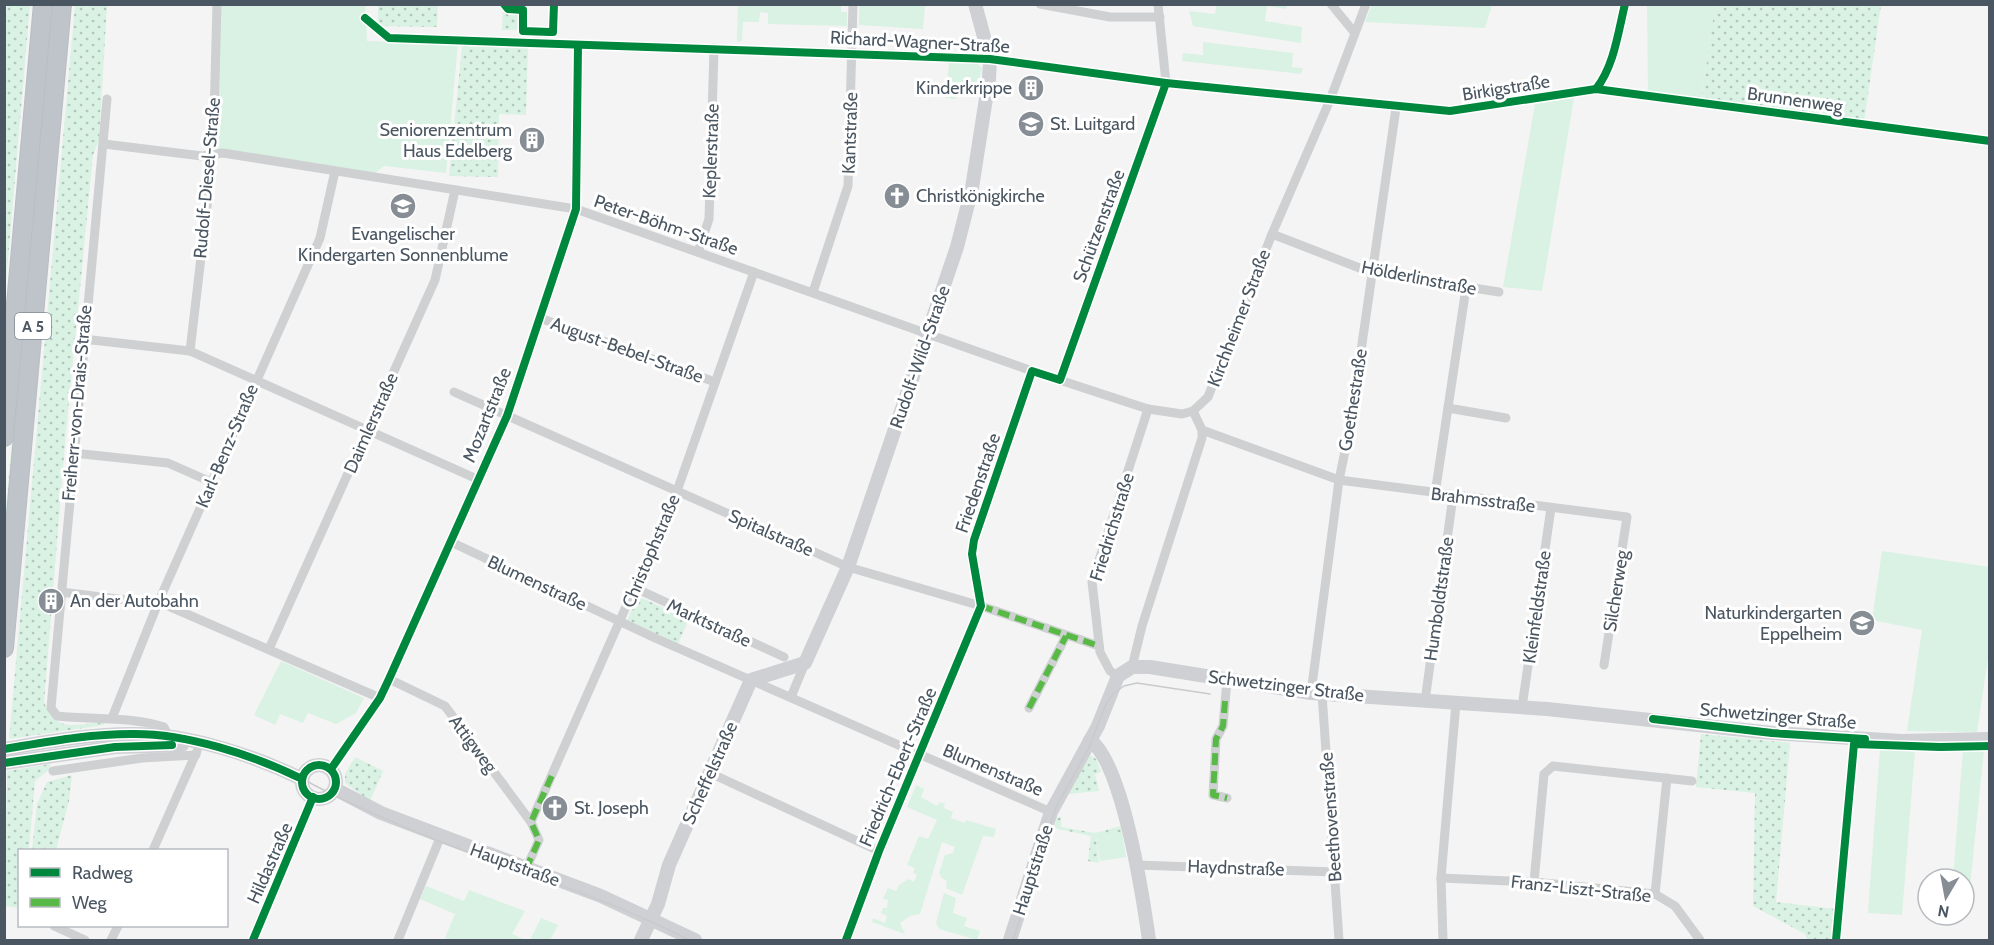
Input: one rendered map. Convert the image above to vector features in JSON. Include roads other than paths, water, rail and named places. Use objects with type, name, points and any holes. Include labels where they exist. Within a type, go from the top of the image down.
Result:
[{"type":"highway","name":"A 5","points":[[4,437],[43,4]]},
{"type":"highway","name":"A 5","points":[[4,648],[62,4]]},
{"type":"street","name":"Kantstraße","points":[[813,292],[848,186],[853,4]]},
{"type":"street","name":"Rudolf-Wild-Straße","points":[[791,697],[848,567],[965,221],[989,79],[990,59],[975,4]]},
{"type":"street","points":[[1040,4],[1110,17],[1160,17]]},
{"type":"street","name":"Schützenstraße","points":[[1060,380],[1166,83],[1158,4]]},
{"type":"street","points":[[1331,4],[1354,32]]},
{"type":"street","name":"Kirchheimer Straße","points":[[1193,411],[1208,397],[1272,234],[1330,100],[1366,4]]},
{"type":"street","points":[[1596,89],[1604,79],[1614,51],[1625,4]]},
{"type":"street","name":"Rudolf-Diesel-Straße","points":[[190,351],[213,155],[217,8]]},
{"type":"street","name":"Richard-Wagner-Straße","points":[[461,41],[853,52],[990,59],[1166,83],[1330,100]]},
{"type":"street","name":"Mozartstraße","points":[[331,769],[380,698],[507,416],[576,209],[578,45]]},
{"type":"street","name":"Keplerstraße","points":[[698,252],[709,219],[714,48]]},
{"type":"street","name":"Birkigstraße","points":[[1330,100],[1396,108],[1469,110],[1596,89]]},
{"type":"street","name":"Brunnenweg","points":[[1596,89],[1989,141]]},
{"type":"street","name":"Freiherr-von-Drais-Straße","points":[[107,99],[83,339],[51,708],[57,717],[112,718]]},
{"type":"street","name":"Goethestraße","points":[[1317,693],[1340,480],[1350,427],[1370,272],[1396,108]]},
{"type":"street","name":"Peter-Böhm-Straße","points":[[104,144],[202,156],[223,153],[576,209],[1032,371],[1148,409],[1172,415],[1193,411]]},
{"type":"street","name":"Karl-Benz-Straße","points":[[112,718],[158,603],[255,380],[320,238],[335,171]]},
{"type":"street","name":"Daimlerstraße","points":[[269,649],[435,279],[455,190]]},
{"type":"street","name":"Hölderlinstraße","points":[[1272,234],[1370,272],[1499,292]]},
{"type":"street","name":"Christophstraße","points":[[531,822],[677,491],[754,272]]},
{"type":"street","points":[[1435,494],[1466,288]]},
{"type":"street","name":"August-Bebel-Straße","points":[[540,318],[714,382]]},
{"type":"street","points":[[83,339],[190,351],[477,479]]},
{"type":"street","name":"Friedenstraße","points":[[981,606],[972,554],[974,540],[1032,371]]},
{"type":"street","name":"Spitalstraße","points":[[454,392],[848,567],[981,606],[1099,646]]},
{"type":"street","points":[[1448,408],[1506,418]]},
{"type":"street","name":"Friedrichstraße","points":[[1124,672],[1104,663],[1099,646],[1092,582],[1148,409]]},
{"type":"street","points":[[1124,672],[1142,626],[1202,438],[1202,430],[1193,411]]},
{"type":"street","points":[[1202,430],[1340,480]]},
{"type":"street","points":[[73,453],[168,463],[211,482]]},
{"type":"street","name":"Brahmsstraße","points":[[1340,480],[1627,517]]},
{"type":"street","name":"Humboldtstraße","points":[[1425,700],[1453,496]]},
{"type":"street","name":"Kleinfeldstraße","points":[[1522,707],[1551,508]]},
{"type":"street","name":"Silcherweg","points":[[1604,665],[1627,517]]},
{"type":"street","name":"Blumenstraße","points":[[451,542],[621,622],[1051,812]]},
{"type":"street","name":"Marktstraße","points":[[635,588],[784,657]]},
{"type":"street","points":[[61,592],[158,603],[380,698]]},
{"type":"street","name":"Friedrich-Ebert-Straße","points":[[846,940],[879,851],[921,755],[981,606]]},
{"type":"street","points":[[1029,708],[1066,636]]},
{"type":"street","points":[[751,680],[805,663]]},
{"type":"street","name":"Schwetzinger Straße","points":[[1124,672],[1150,667],[1317,693],[1522,707],[1855,739],[1989,739]]},
{"type":"street","name":"Hauptstraße","points":[[1010,940],[1051,812],[1124,672]]},
{"type":"street","name":"Attigweg","points":[[389,679],[444,706],[531,822],[539,840],[526,869]]},
{"type":"street","name":"Scheffelstraße","points":[[641,940],[652,919],[669,865],[751,680]]},
{"type":"street","points":[[1227,680],[1223,726],[1216,739],[1213,795],[1227,798]]},
{"type":"street","name":"Beethovenstraße","points":[[1317,693],[1335,872],[1339,940]]},
{"type":"street","points":[[1443,940],[1441,878],[1456,703]]},
{"type":"street","points":[[112,718],[156,725],[164,728],[168,736]]},
{"type":"street","points":[[11,755],[97,735],[168,736],[197,749]]},
{"type":"street","points":[[1090,740],[1097,745],[1108,765],[1137,865],[1149,940]]},
{"type":"street","points":[[11,755],[115,747],[197,749],[248,756],[302,779]]},
{"type":"street","points":[[53,771],[197,749]]},
{"type":"street","points":[[153,849],[197,749]]},
{"type":"street","points":[[314,766],[331,769],[336,778],[335,789],[326,797],[313,797],[303,787],[302,779],[306,770],[314,766]]},
{"type":"street","points":[[1534,882],[1544,774],[1553,766],[1692,781]]},
{"type":"street","points":[[710,773],[879,851]]},
{"type":"street","points":[[1655,894],[1667,778]]},
{"type":"street","name":"Hauptstraße","points":[[335,789],[381,813],[440,838],[601,896],[695,940]]},
{"type":"street","name":"Hildastraße","points":[[253,940],[313,797]]},
{"type":"street","points":[[398,940],[440,838]]},
{"type":"street","name":"Haydnstraße","points":[[1137,865],[1335,872]]},
{"type":"street","name":"Franz-Liszt-Straße","points":[[1441,878],[1534,882],[1655,894],[1675,906],[1700,940]]},
{"type":"street","points":[[56,927],[85,940]]},
{"type":"tram line","points":[[1013,940],[1056,807],[1088,750],[1106,704],[1114,693],[1124,686],[1137,683],[1210,694]]},
{"type":"tram line","points":[[4,755],[77,743],[146,739],[179,740],[248,755],[289,770],[327,792],[405,827],[627,911],[689,940]]},
{"type":"place","name":"Kinderkrippe","points":[[1031,88]]},
{"type":"place","name":"St. Luitgard","points":[[1031,124]]},
{"type":"place","name":"Seniorenzentrum Haus Edelberg","points":[[532,140]]},
{"type":"place","name":"Christkönigkirche","points":[[897,196]]},
{"type":"place","name":"Evangelischer Kindergarten Sonnenblume","points":[[403,206]]},
{"type":"place","name":"An der Autobahn","points":[[51,601]]},
{"type":"place","name":"Naturkindergarten Eppelheim","points":[[1862,623]]},
{"type":"place","name":"St. Joseph","points":[[555,808]]}]
